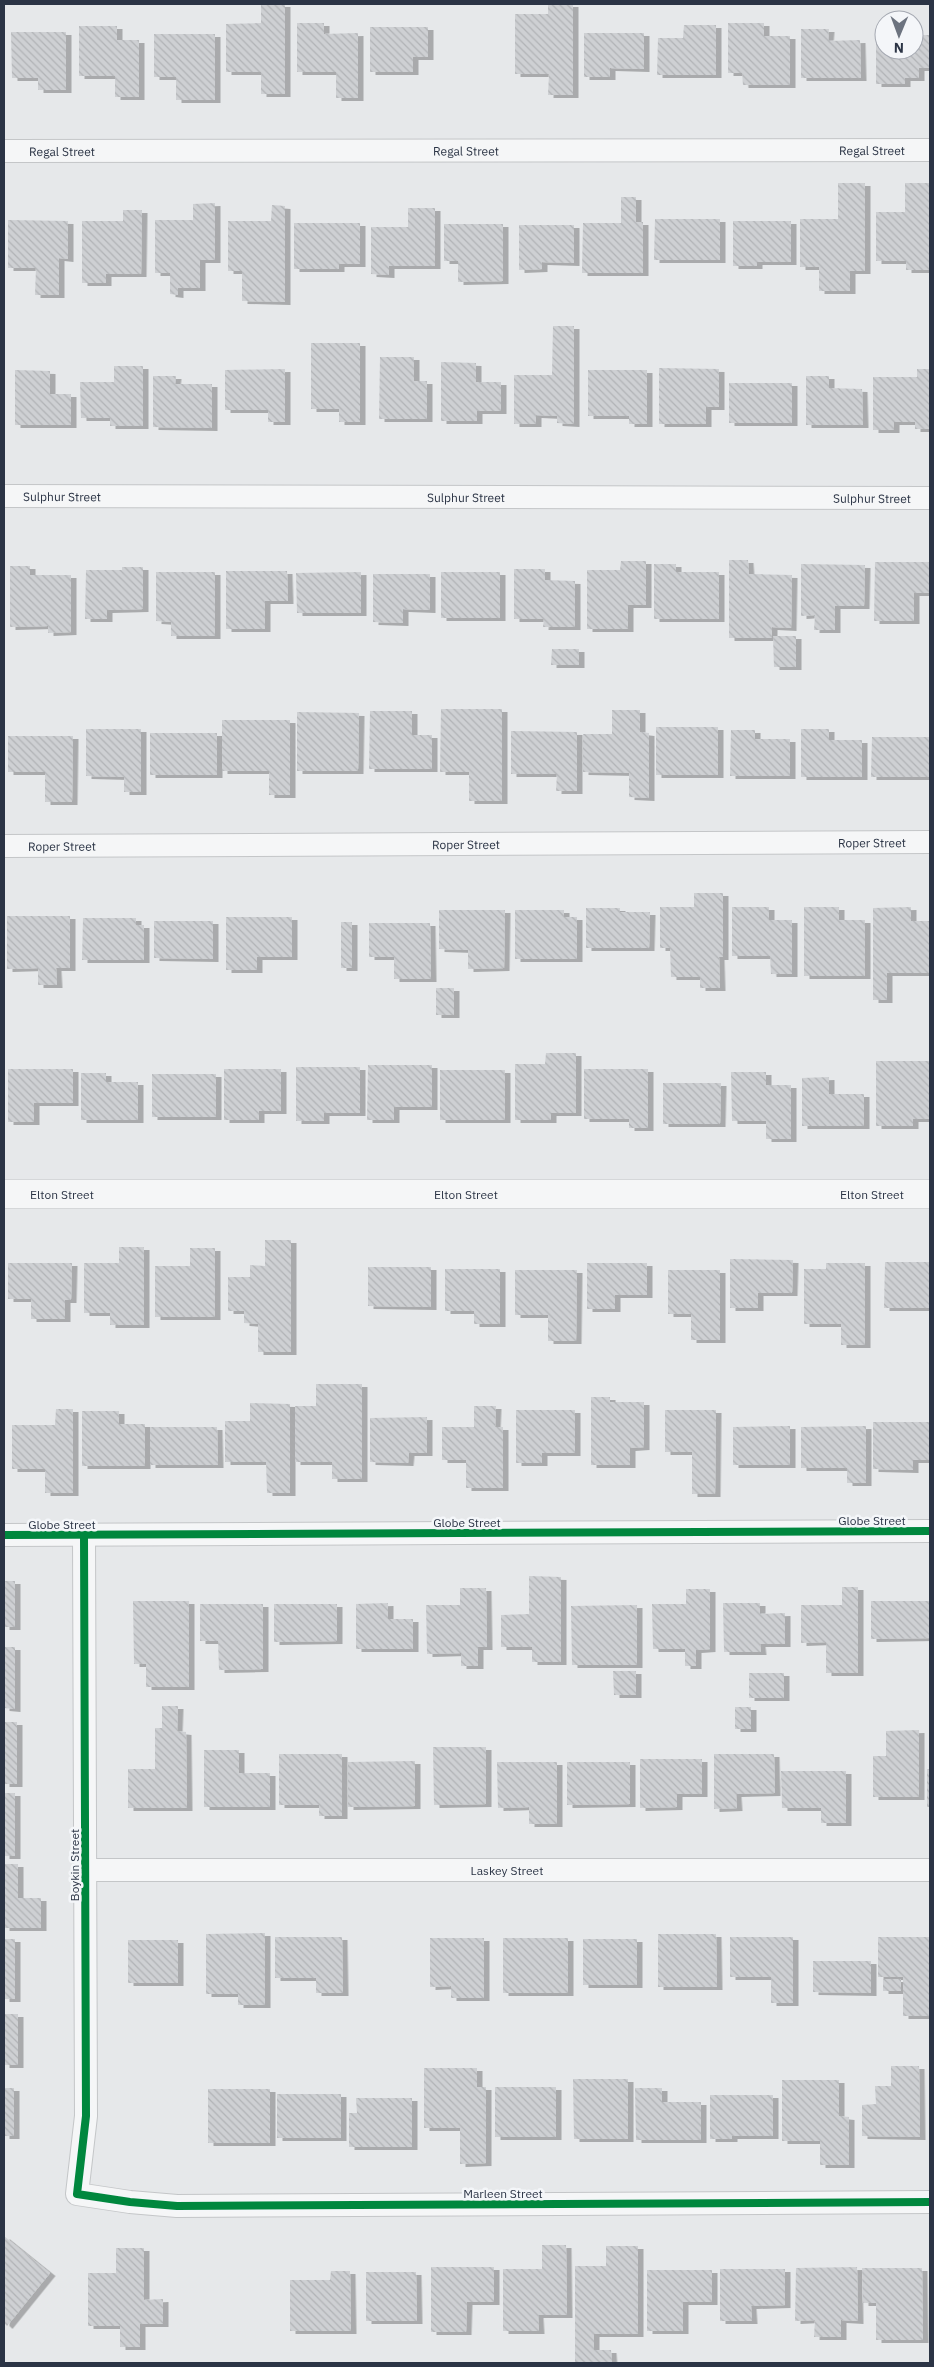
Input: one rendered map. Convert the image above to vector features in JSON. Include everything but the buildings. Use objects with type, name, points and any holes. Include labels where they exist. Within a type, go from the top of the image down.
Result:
[{"type":"street","name":"Regal Street","points":[[4,151],[930,150]]},
{"type":"street","name":"Sulphur Street","points":[[4,496],[930,498]]},
{"type":"street","name":"Roper Street","points":[[4,846],[930,842]]},
{"type":"street","name":"Elton Street","points":[[4,1194],[930,1194]]},
{"type":"street","name":"Globe Street","points":[[4,1535],[930,1531]]},
{"type":"street","name":"Boykin Street","points":[[77,2194],[86,2116],[84,1535]]},
{"type":"street","name":"Laskey Street","points":[[85,1870],[930,1870]]},
{"type":"street","name":"Marleen Street","points":[[77,2194],[130,2202],[177,2206],[930,2202]]},
{"type":"cycle path","points":[[4,1535],[930,1531]]},
{"type":"cycle path","points":[[84,1535],[86,2116],[77,2194],[130,2202],[177,2206],[930,2202]]}]
